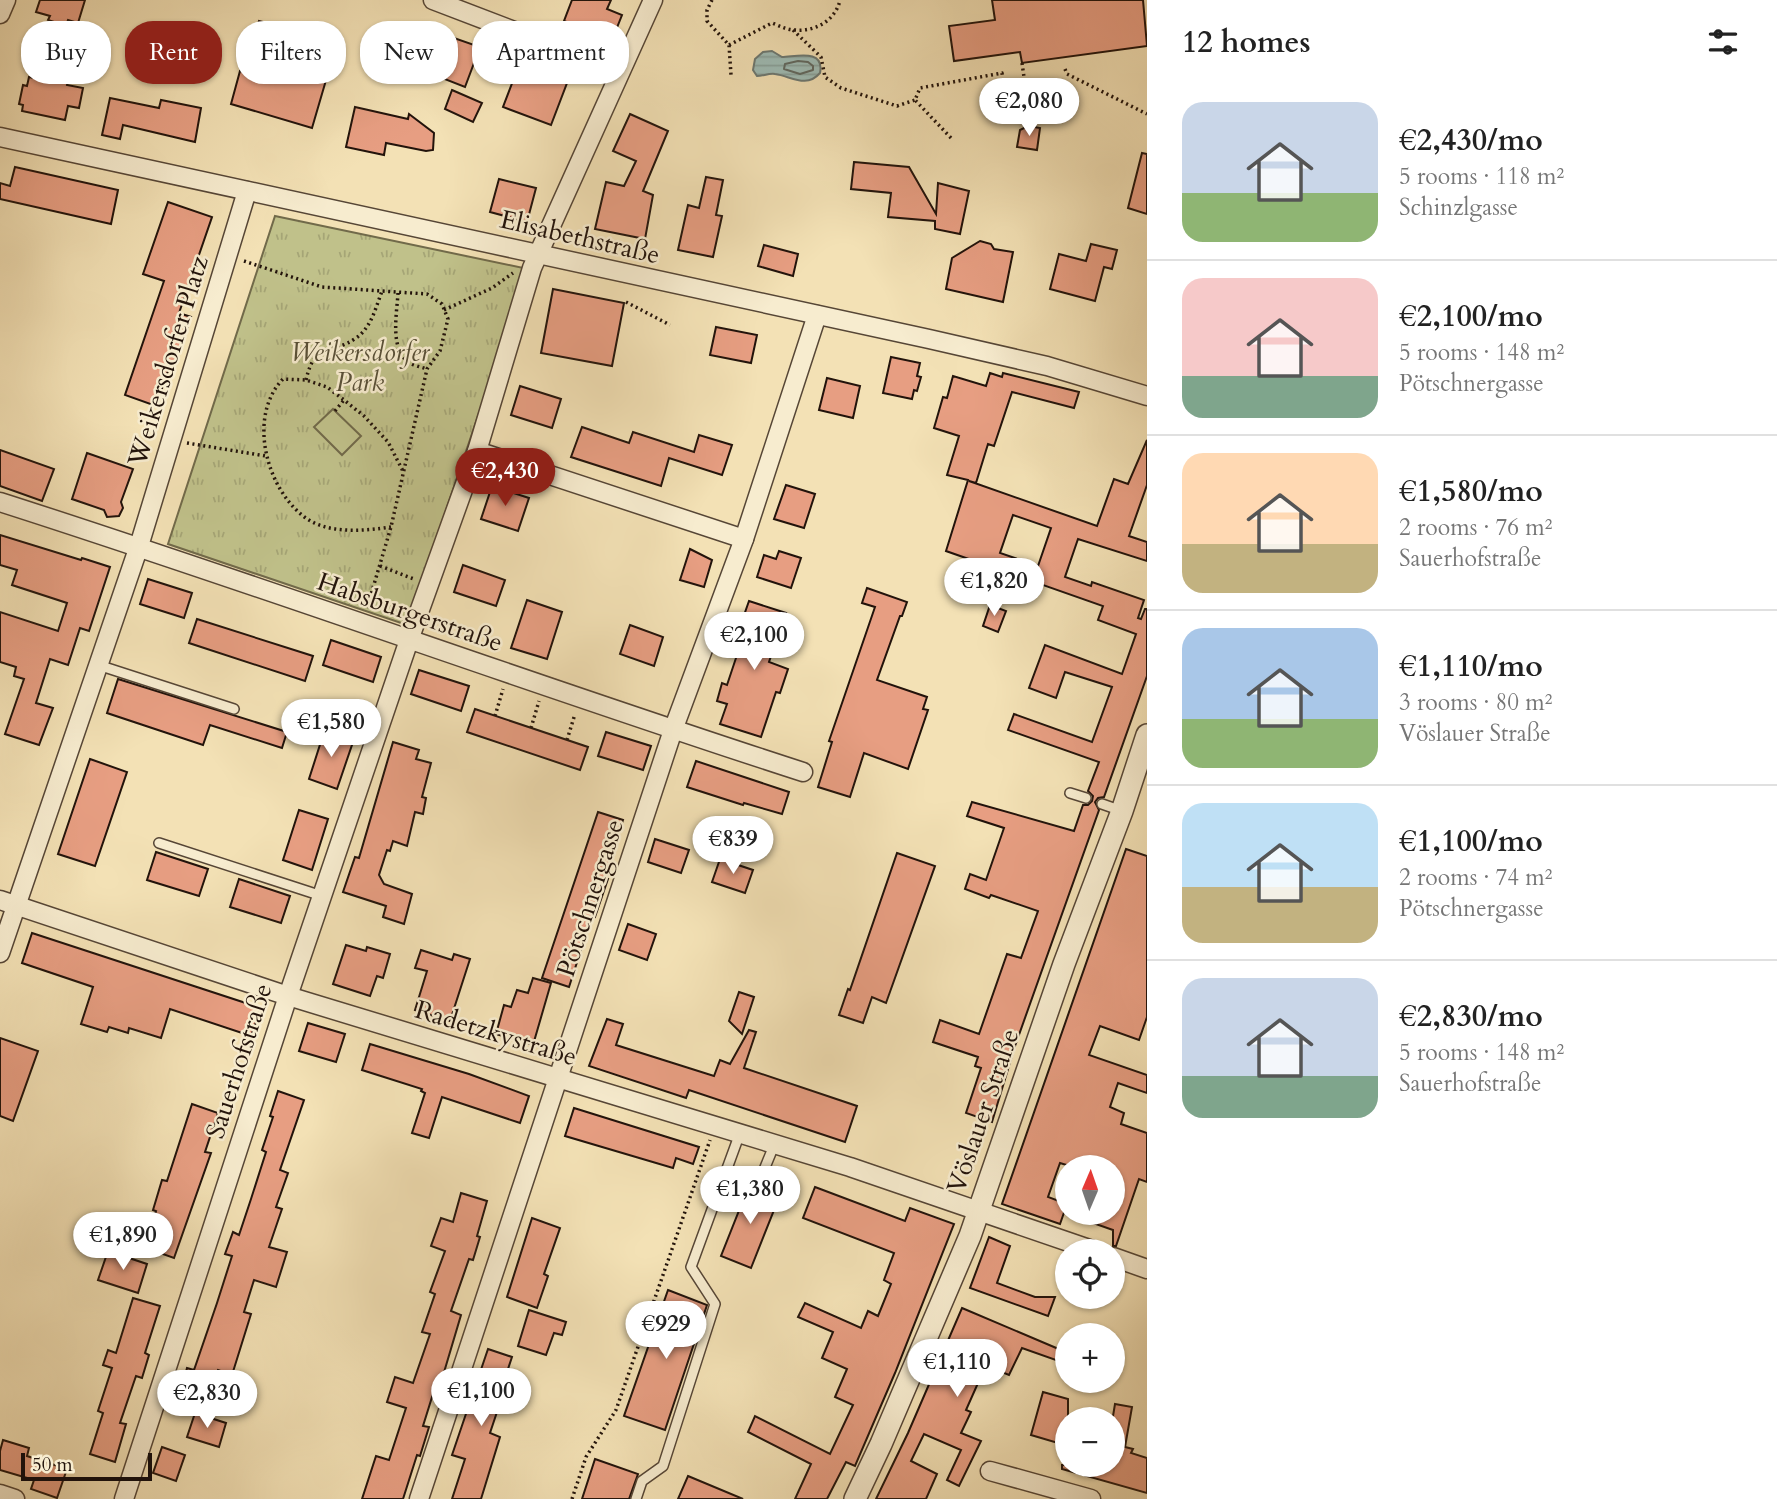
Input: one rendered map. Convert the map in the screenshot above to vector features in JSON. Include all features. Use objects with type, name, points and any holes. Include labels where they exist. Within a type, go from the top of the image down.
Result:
[{"type":"street","points":[[0,14],[6,0]]},
{"type":"street","points":[[433,0],[488,21]]},
{"type":"street","points":[[629,50],[653,0]]},
{"type":"street","points":[[409,640],[477,451],[538,254],[613,84]]},
{"type":"street","name":"Elisabethstraße","points":[[0,137],[1047,366],[1147,396]]},
{"type":"street","name":"Weikersdorfer Platz","points":[[0,953],[8,902],[98,665],[139,547],[247,191]]},
{"type":"street","name":"Pötschnergasse","points":[[419,1499],[673,730],[744,539],[817,316]]},
{"type":"street","points":[[477,451],[744,539]]},
{"type":"street","name":"Habsburgerstraße","points":[[0,502],[803,772]]},
{"type":"street","name":"Sauerhofstraße","points":[[124,1499],[288,996],[409,640]]},
{"type":"street","name":"Vöslauer Straße","points":[[855,1499],[970,1236],[1147,735]]},
{"type":"street","name":"Radetzkystraße","points":[[8,902],[288,996],[850,1167],[1059,1239]]},
{"type":"street","points":[[1125,1261],[1147,1269]]},
{"type":"street","points":[[990,1471],[1091,1499]]},
{"type":"street","points":[[0,1494],[15,1499]]},
{"type":"lane","points":[[98,665],[234,709]]},
{"type":"lane","points":[[1070,793],[1086,799]]},
{"type":"lane","points":[[1101,804],[1122,811]]},
{"type":"lane","points":[[159,843],[322,896]]},
{"type":"lane","points":[[636,1499],[642,1481],[663,1466],[715,1304],[691,1267],[740,1133]]},
{"type":"lane","points":[[759,1182],[775,1143]]},
{"type":"path","points":[[712,0],[707,10],[707,21],[729,45],[731,75]]},
{"type":"path","points":[[729,45],[772,23],[793,30],[804,30],[829,21],[840,0]]},
{"type":"path","points":[[793,30],[821,57],[825,77],[841,88],[897,106],[915,100]]},
{"type":"path","points":[[1021,63],[1025,84]]},
{"type":"path","points":[[1065,69],[1067,75],[1147,114]]},
{"type":"path","points":[[915,100],[919,89],[929,85],[1002,73],[1004,87]]},
{"type":"path","points":[[915,100],[951,138]]},
{"type":"path","points":[[444,310],[492,288],[538,254]]},
{"type":"path","points":[[227,256],[322,287],[427,294],[442,304],[448,319],[440,351],[427,369],[391,527],[362,624]]},
{"type":"path","points":[[306,380],[310,362],[322,352],[356,339],[368,327],[382,291]]},
{"type":"path","points":[[398,292],[399,351],[408,362],[427,369]]},
{"type":"path","points":[[626,302],[670,325]]},
{"type":"path","points":[[391,527],[362,531],[326,526],[303,516],[274,476],[267,456],[263,437],[265,411],[272,390],[283,379],[306,380],[327,387],[364,416],[388,442],[404,474]]},
{"type":"path","points":[[335,411],[344,400]]},
{"type":"path","points":[[171,440],[267,456]]},
{"type":"path","points":[[380,566],[429,584]]},
{"type":"path","points":[[495,716],[508,674]]},
{"type":"path","points":[[531,728],[544,686]]},
{"type":"path","points":[[567,740],[580,698]]},
{"type":"path","points":[[572,1499],[586,1457],[616,1410],[716,1125]]},
{"type":"green space","name":"Weikersdorfer Park","points":[[275,216],[528,269],[407,625],[168,544]]},
{"type":"green space","points":[[333,409],[361,436],[342,455],[314,427]]},
{"type":"water","points":[[772,51],[782,57],[814,57],[820,65],[820,73],[815,78],[804,81],[775,74],[757,76],[753,70],[755,59],[763,52]]},
{"type":"building","points":[[40,0],[85,0],[79,21],[51,21],[48,20],[50,16],[36,12]]},
{"type":"building","points":[[572,0],[611,0],[607,9],[622,15],[620,21],[564,21]]},
{"type":"building","points":[[992,0],[1143,0],[1147,46],[1022,63],[1020,52],[954,61],[949,26],[995,20]]},
{"type":"building","points":[[458,39],[472,44],[472,68],[465,87],[457,84]]},
{"type":"building","points":[[67,84],[83,88],[79,108],[68,106],[65,120],[22,111],[23,105],[19,104],[23,85]]},
{"type":"building","points":[[236,84],[325,84],[312,128],[231,104]]},
{"type":"building","points":[[512,84],[567,84],[551,125],[503,107]]},
{"type":"building","points":[[452,90],[482,103],[473,122],[445,109]]},
{"type":"building","points":[[110,98],[159,108],[161,100],[201,108],[195,142],[123,125],[120,139],[102,135]]},
{"type":"building","points":[[355,107],[408,119],[409,114],[434,133],[433,150],[386,143],[384,155],[346,147]]},
{"type":"building","points":[[630,114],[668,131],[643,191],[653,195],[645,239],[595,229],[606,182],[624,186],[636,161],[613,151]]},
{"type":"building","points":[[1028,126],[1040,128],[1037,150],[1017,147],[1020,130]]},
{"type":"building","points":[[1142,153],[1147,154],[1147,214],[1128,208]]},
{"type":"building","points":[[854,162],[909,167],[936,214],[938,183],[969,191],[960,234],[935,229],[935,221],[888,217],[891,193],[851,189]]},
{"type":"building","points":[[15,167],[118,190],[111,224],[0,199],[0,183],[10,186]]},
{"type":"building","points":[[706,177],[723,180],[716,215],[722,216],[713,257],[678,250],[688,205],[699,208]]},
{"type":"building","points":[[499,179],[536,188],[527,222],[490,212]]},
{"type":"building","points":[[168,202],[212,217],[179,313],[191,317],[173,369],[169,368],[156,406],[125,395],[164,281],[143,274]]},
{"type":"building","points":[[980,241],[991,244],[994,249],[1013,252],[1003,302],[946,289],[952,258]]},
{"type":"building","points":[[1091,244],[1117,250],[1112,269],[1104,267],[1095,301],[1050,289],[1059,254],[1086,261]]},
{"type":"building","points":[[764,245],[798,254],[793,276],[758,266]]},
{"type":"building","points":[[553,289],[624,303],[612,366],[541,353]]},
{"type":"building","points":[[716,327],[757,335],[751,363],[710,355]]},
{"type":"building","points":[[891,357],[920,363],[917,376],[921,377],[912,399],[883,393]]},
{"type":"building","points":[[990,373],[1002,377],[1003,373],[1079,392],[1074,408],[1012,392],[994,446],[988,444],[976,483],[969,481],[1097,526],[1114,479],[1128,484],[1147,440],[1147,485],[1129,536],[1147,542],[1147,561],[1078,539],[1065,577],[1091,586],[1092,582],[1144,600],[1138,618],[1141,619],[1147,609],[1147,676],[1104,797],[1095,802],[1099,810],[1015,1046],[992,1122],[966,1113],[981,1068],[975,1066],[978,1057],[933,1042],[940,1020],[979,1034],[1007,954],[1021,958],[1038,911],[965,889],[970,874],[986,880],[1004,828],[967,816],[972,802],[1074,831],[1083,805],[1092,801],[1093,796],[1088,791],[1099,762],[1008,730],[1014,714],[1092,742],[1112,687],[1065,672],[1056,698],[1029,688],[1045,645],[1122,674],[1136,634],[1098,620],[1103,606],[946,551],[968,480],[947,475],[959,436],[934,428],[943,397],[947,398],[953,376],[986,386]],"holes":[[[1013,515],[1051,528],[1038,566],[1000,553]]]},
{"type":"building","points":[[827,378],[860,386],[853,418],[819,410]]},
{"type":"building","points":[[520,386],[561,399],[552,428],[511,415]]},
{"type":"building","points":[[582,427],[629,443],[633,432],[694,452],[699,435],[732,445],[722,475],[669,458],[661,486],[571,457]]},
{"type":"building","points":[[0,450],[54,469],[42,501],[0,486]]},
{"type":"building","points":[[87,453],[133,469],[119,516],[107,517],[104,510],[72,499]]},
{"type":"building","points":[[786,485],[815,494],[804,528],[774,519]]},
{"type":"building","points":[[492,486],[529,498],[518,531],[481,519]]},
{"type":"building","points":[[0,535],[110,567],[89,631],[80,628],[68,665],[50,659],[36,703],[53,708],[39,745],[5,734],[24,679],[14,676],[16,667],[0,662],[0,612],[58,631],[67,603],[12,585],[17,570],[0,565]]},
{"type":"building","points":[[690,549],[712,560],[704,587],[680,580]]},
{"type":"building","points":[[779,551],[801,558],[791,588],[757,577],[764,555],[776,559]]},
{"type":"building","points":[[463,565],[505,580],[496,606],[454,592]]},
{"type":"building","points":[[148,579],[192,593],[184,618],[140,604]]},
{"type":"building","points":[[867,588],[907,602],[877,680],[927,697],[923,709],[928,710],[908,769],[864,753],[850,797],[818,787],[832,742],[829,741],[875,607],[862,603]]},
{"type":"building","points":[[527,600],[562,612],[547,659],[511,648]]},
{"type":"building","points":[[749,601],[786,613],[769,662],[788,669],[780,693],[776,692],[761,737],[720,724],[727,704],[717,701],[722,683],[727,685],[742,640],[736,638]]},
{"type":"building","points":[[990,605],[1006,611],[998,632],[983,626]]},
{"type":"building","points":[[197,619],[313,656],[305,681],[189,643]]},
{"type":"building","points":[[630,625],[663,637],[654,666],[620,654]]},
{"type":"building","points":[[331,640],[381,657],[373,682],[323,665]]},
{"type":"building","points":[[419,670],[469,686],[461,711],[411,694]]},
{"type":"building","points":[[118,679],[287,732],[282,748],[210,725],[203,745],[107,713]]},
{"type":"building","points":[[475,709],[588,747],[580,770],[467,732]]},
{"type":"building","points":[[325,729],[354,739],[337,789],[309,779]]},
{"type":"building","points":[[606,732],[651,746],[643,770],[598,756]]},
{"type":"building","points":[[393,742],[419,750],[416,759],[431,763],[422,797],[426,798],[423,814],[415,812],[407,846],[393,841],[390,851],[387,850],[379,875],[384,884],[412,894],[404,924],[383,917],[386,906],[343,892],[355,857],[359,858]]},
{"type":"building","points":[[90,759],[127,772],[95,866],[58,854]]},
{"type":"building","points":[[696,761],[789,792],[782,814],[687,787]]},
{"type":"building","points":[[299,810],[328,819],[312,870],[283,860]]},
{"type":"building","points":[[598,812],[623,820],[605,878],[608,879],[595,917],[592,916],[569,987],[542,978]]},
{"type":"building","points":[[655,839],[689,850],[681,873],[648,862]]},
{"type":"building","points":[[1126,849],[1147,856],[1147,1017],[1139,1040],[1100,1026],[1089,1055],[1147,1075],[1147,1093],[1118,1083],[1110,1107],[1124,1113],[1121,1124],[1147,1133],[1147,1182],[1139,1179],[1125,1220],[1125,1155],[1055,1155],[1055,1177],[1048,1197],[1055,1200],[1055,1222],[1002,1204]]},
{"type":"building","points":[[156,852],[208,869],[199,896],[147,880]]},
{"type":"building","points":[[897,853],[935,866],[886,1003],[872,997],[863,1023],[839,1015]]},
{"type":"building","points":[[720,859],[753,870],[745,893],[712,882]]},
{"type":"building","points":[[239,879],[290,896],[281,923],[230,907]]},
{"type":"building","points":[[628,924],[656,934],[647,960],[619,950]]},
{"type":"building","points":[[32,933],[261,1008],[251,1036],[170,1009],[161,1038],[129,1028],[128,1033],[109,1027],[107,1032],[81,1024],[93,987],[22,963]]},
{"type":"building","points":[[346,945],[366,951],[367,947],[390,954],[383,978],[377,976],[370,996],[333,984]]},
{"type":"building","points":[[421,950],[452,960],[454,954],[470,959],[450,1021],[415,1010],[427,971],[415,968]]},
{"type":"building","points":[[533,978],[551,983],[533,1045],[496,1034],[504,1005],[511,1007],[517,990],[528,993]]},
{"type":"building","points":[[739,992],[754,997],[742,1034],[729,1021]]},
{"type":"building","points":[[607,1019],[623,1024],[616,1045],[714,1076],[720,1060],[730,1064],[749,1030],[756,1032],[744,1068],[857,1106],[845,1142],[689,1090],[686,1098],[589,1066]]},
{"type":"building","points":[[308,1023],[345,1034],[336,1062],[299,1051]]},
{"type":"building","points":[[0,1038],[38,1051],[13,1121],[0,1116]]},
{"type":"building","points":[[370,1044],[469,1074],[529,1096],[520,1123],[442,1097],[429,1138],[412,1133],[425,1093],[422,1089],[362,1070]]},
{"type":"building","points":[[278,1091],[304,1100],[280,1170],[288,1173],[276,1207],[282,1209],[269,1247],[287,1252],[276,1287],[254,1280],[244,1312],[251,1314],[232,1375],[218,1370],[209,1399],[181,1390],[187,1368],[194,1370],[217,1303],[232,1256],[225,1254],[233,1232],[239,1235],[251,1199],[266,1152],[262,1150]]},
{"type":"building","points":[[192,1104],[218,1113],[205,1152],[211,1153],[174,1258],[143,1247],[156,1211],[153,1210],[162,1180],[167,1181]]},
{"type":"building","points":[[574,1108],[699,1147],[693,1164],[676,1158],[673,1168],[565,1136]]},
{"type":"building","points":[[750,1183],[757,1189],[762,1188],[780,1195],[751,1268],[721,1256]]},
{"type":"building","points":[[815,1187],[905,1221],[910,1208],[954,1224],[855,1466],[846,1462],[827,1499],[795,1499],[811,1464],[748,1432],[755,1416],[830,1454],[853,1405],[835,1397],[847,1369],[822,1358],[833,1332],[798,1317],[805,1303],[861,1328],[868,1311],[878,1316],[891,1284],[884,1280],[894,1253],[803,1218]]},
{"type":"building","points":[[461,1193],[487,1201],[473,1260],[469,1259],[451,1311],[461,1315],[442,1379],[438,1378],[423,1426],[429,1427],[420,1456],[417,1455],[403,1499],[362,1499],[376,1456],[389,1460],[406,1408],[387,1402],[395,1377],[413,1383],[430,1334],[422,1332],[435,1294],[430,1292],[445,1251],[431,1246],[441,1218],[453,1222]]},
{"type":"building","points":[[532,1218],[560,1228],[544,1274],[548,1276],[537,1308],[507,1297]]},
{"type":"building","points":[[1099,1225],[1123,1225],[1118,1239],[1113,1239],[1113,1230]]},
{"type":"building","points":[[989,1237],[1010,1246],[997,1283],[1035,1297],[1055,1297],[1048,1316],[970,1288]]},
{"type":"building","points":[[108,1251],[147,1264],[138,1293],[98,1280]]},
{"type":"building","points":[[668,1290],[707,1305],[665,1430],[624,1416]]},
{"type":"building","points":[[133,1298],[160,1306],[145,1353],[149,1355],[142,1378],[136,1376],[120,1423],[126,1424],[115,1462],[90,1454],[103,1413],[98,1411],[112,1368],[103,1365],[108,1350],[116,1353]]},
{"type":"building","points":[[962,1308],[1055,1347],[1055,1360],[1022,1348],[1009,1375],[992,1368],[990,1374],[982,1374],[966,1410],[971,1412],[961,1433],[981,1441],[959,1486],[947,1480],[961,1450],[924,1434],[911,1461],[937,1474],[926,1499],[876,1499]]},
{"type":"building","points":[[529,1310],[566,1322],[562,1335],[554,1333],[546,1355],[518,1346]]},
{"type":"building","points":[[488,1349],[512,1357],[490,1433],[500,1437],[481,1499],[452,1499],[465,1459],[452,1455]]},
{"type":"building","points":[[1043,1392],[1068,1399],[1068,1407],[1055,1407],[1055,1442],[1031,1435]]},
{"type":"building","points":[[1115,1404],[1132,1407],[1125,1447],[1125,1407],[1114,1407]]},
{"type":"building","points":[[195,1413],[226,1423],[219,1447],[187,1437]]},
{"type":"building","points":[[3,1440],[29,1448],[27,1456],[67,1469],[57,1498],[31,1489],[34,1480],[0,1470]]},
{"type":"building","points":[[162,1447],[185,1455],[176,1481],[153,1473]]},
{"type":"building","points":[[1125,1447],[1133,1449],[1131,1453],[1147,1458],[1147,1493],[1090,1477],[1125,1477]]},
{"type":"building","points":[[595,1459],[638,1474],[629,1499],[582,1499]]},
{"type":"building","points":[[688,1476],[743,1499],[678,1499]]}]
